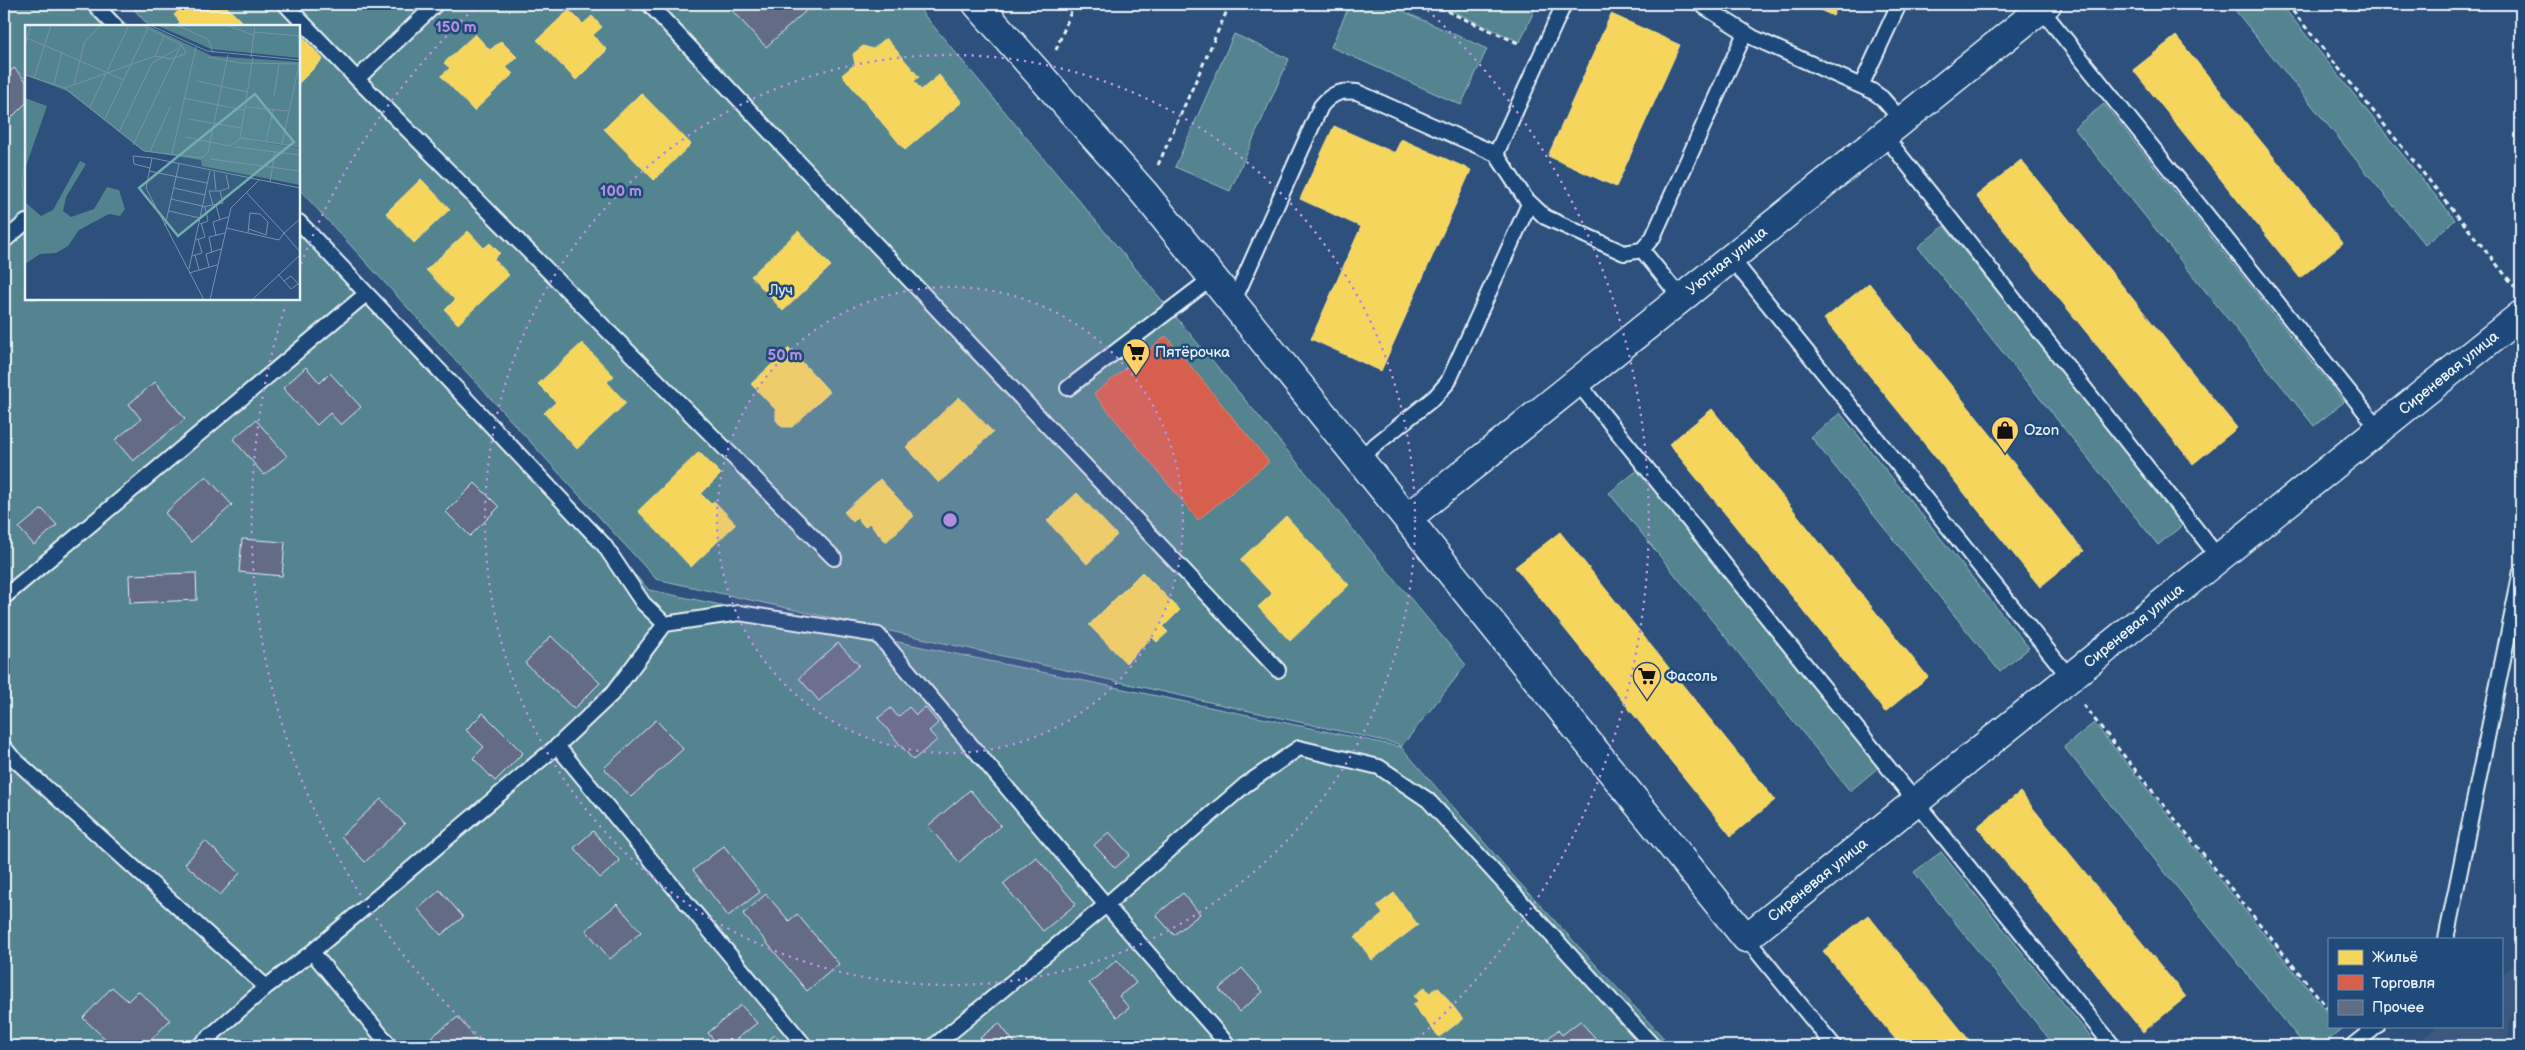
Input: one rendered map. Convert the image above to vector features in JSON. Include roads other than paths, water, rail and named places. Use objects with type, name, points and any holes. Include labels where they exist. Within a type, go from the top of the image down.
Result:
[{"type":"street","points":[[977,4],[1145,194],[1746,938]]},
{"type":"street","name":"Уютная улица","points":[[1408,518],[2044,6]]},
{"type":"street","name":"Сиреневая улица","points":[[1746,938],[2521,315]]},
{"type":"lane","points":[[94,4],[114,25]]},
{"type":"lane","points":[[285,4],[357,79],[834,558]]},
{"type":"lane","points":[[357,79],[436,4]]},
{"type":"lane","points":[[649,4],[1278,670]]},
{"type":"lane","points":[[1496,154],[1564,4]]},
{"type":"lane","points":[[1700,4],[1745,33],[1861,86],[1882,98],[1893,128],[2219,558]]},
{"type":"lane","points":[[1861,86],[1898,4]]},
{"type":"lane","points":[[2044,6],[2379,429]]},
{"type":"lane","points":[[1233,303],[1321,106],[1329,97],[1346,90],[1357,92],[1496,154],[1529,204],[1544,217],[1624,253],[1642,250],[1653,237],[1745,33]]},
{"type":"lane","points":[[1359,458],[1435,397],[1448,382],[1529,204]]},
{"type":"lane","points":[[4,241],[25,223]]},
{"type":"lane","points":[[300,223],[604,545],[643,603],[665,624]]},
{"type":"lane","points":[[1642,250],[1681,298]]},
{"type":"lane","points":[[1731,258],[2067,680]]},
{"type":"lane","points":[[1068,388],[1212,278]]},
{"type":"lane","points":[[4,597],[366,294]]},
{"type":"lane","points":[[1577,382],[2113,1046]]},
{"type":"lane","points":[[2446,938],[2521,571]]},
{"type":"lane","points":[[199,1046],[266,987],[312,952],[557,746],[613,693],[665,624],[739,613],[878,635],[1106,905],[1229,1046]]},
{"type":"lane","points":[[557,746],[806,1046]]},
{"type":"lane","points":[[4,747],[12,757],[266,987]]},
{"type":"lane","points":[[934,1046],[1106,905],[1245,785],[1298,748],[1379,767],[1428,800],[1654,1046]]},
{"type":"lane","points":[[1746,938],[1834,1046]]},
{"type":"lane","points":[[312,952],[390,1046]]},
{"type":"lane","points":[[2352,1046],[2374,1028]]},
{"type":"place","name":"Пятёрочка","points":[[1136,376]]},
{"type":"place","name":"Ozon","points":[[2005,454]]},
{"type":"place","name":"Фасоль","points":[[1647,700]]},
{"type":"park label","name":"Луч","points":[[781,290]]}]
